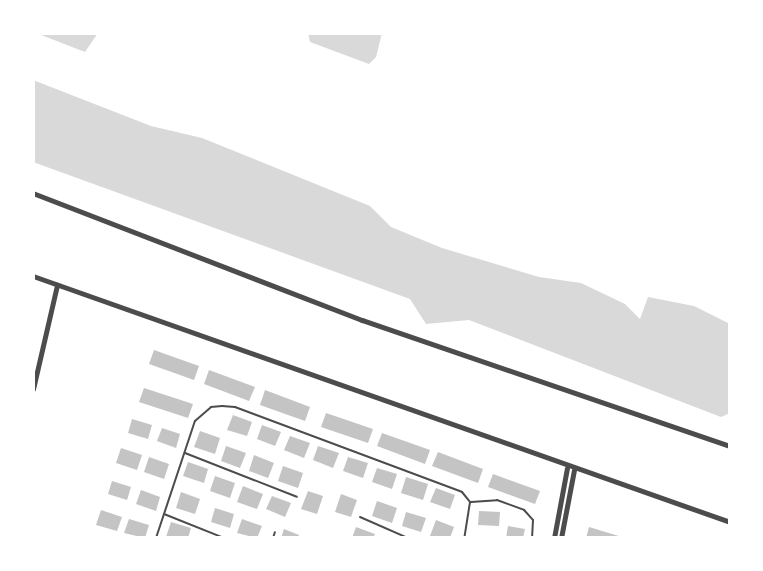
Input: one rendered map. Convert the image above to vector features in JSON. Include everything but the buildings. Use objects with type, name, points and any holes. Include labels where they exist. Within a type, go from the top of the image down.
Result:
[{"type":"street","points":[[33,193],[362,320],[730,446]]},
{"type":"street","points":[[33,276],[570,469],[730,522]]},
{"type":"street","points":[[33,389],[57,285]]},
{"type":"street","points":[[555,538],[570,469]]},
{"type":"street","points":[[561,538],[570,469]]},
{"type":"lane","points":[[156,538],[184,453],[202,413],[211,407],[235,407],[443,482],[462,492],[470,502],[464,538]]},
{"type":"lane","points":[[184,453],[297,496]]},
{"type":"lane","points":[[470,502],[497,500],[524,510],[533,520],[532,538]]},
{"type":"lane","points":[[164,514],[224,538]]},
{"type":"lane","points":[[360,517],[408,538]]},
{"type":"lane","points":[[273,538],[275,532]]},
{"type":"shaded area","points":[[36,33],[98,33],[85,52]]},
{"type":"shaded area","points":[[308,33],[382,33],[376,57],[369,64],[310,42]]},
{"type":"shaded area","points":[[33,80],[151,126],[202,138],[370,206],[391,227],[442,248],[539,277],[581,283],[625,304],[640,319],[648,297],[694,306],[730,324],[730,413],[721,417],[469,320],[426,324],[410,299],[33,162]]}]
